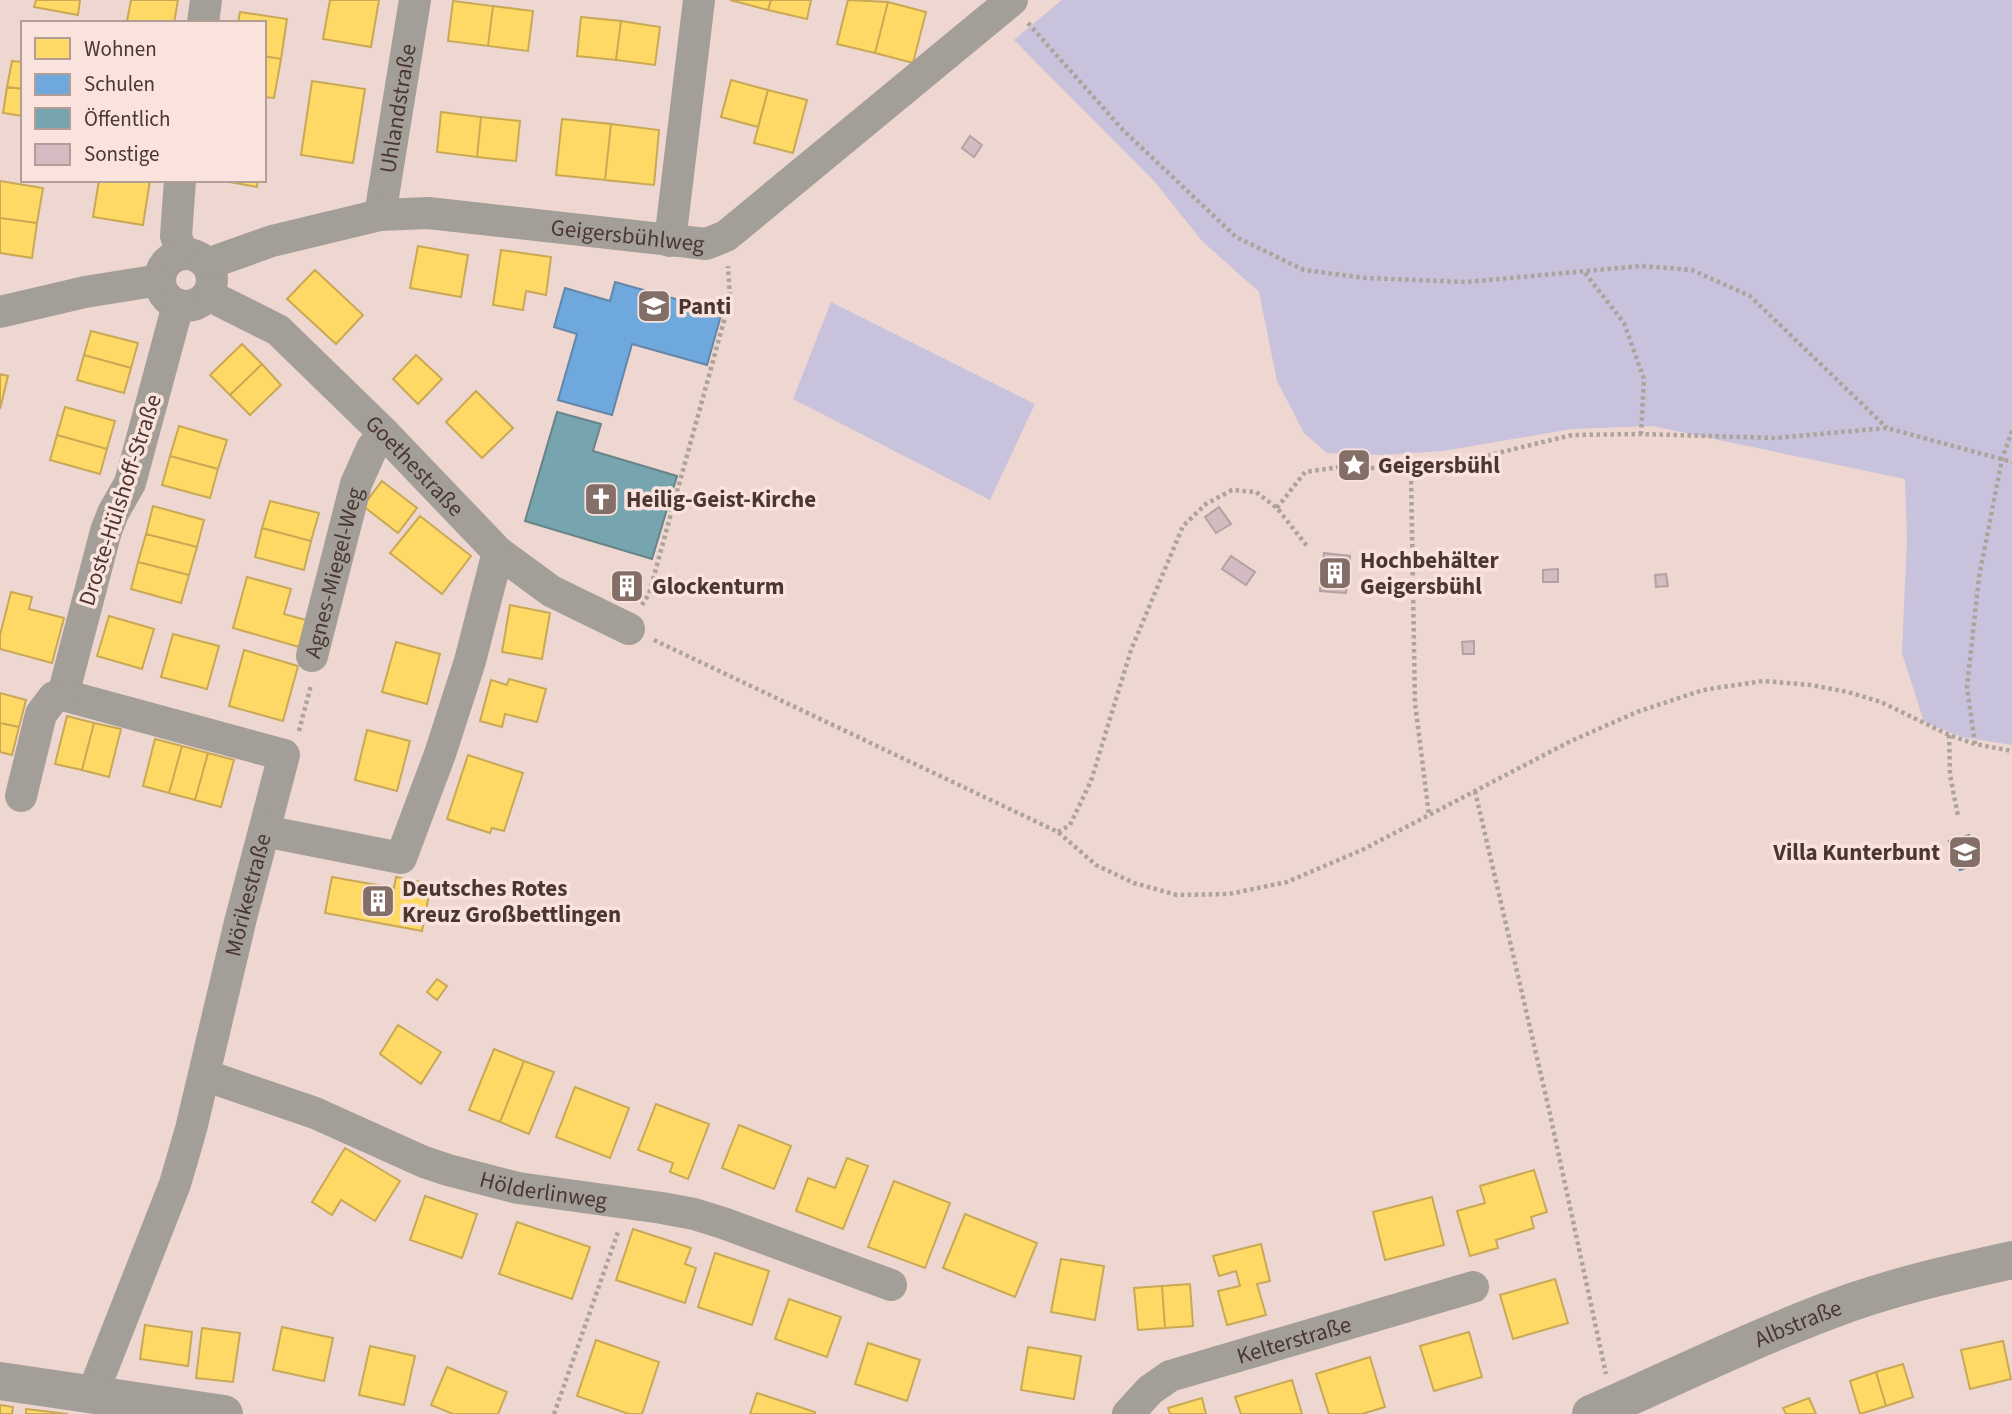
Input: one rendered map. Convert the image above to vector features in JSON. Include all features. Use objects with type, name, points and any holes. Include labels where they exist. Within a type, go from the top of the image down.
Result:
[{"type":"street","points":[[203,21],[206,0]]},
{"type":"street","name":"Uhlandstraße","points":[[380,215],[415,0]]},
{"type":"street","points":[[670,241],[699,0]]},
{"type":"street","name":"Geigersbühlweg","points":[[199,271],[272,241],[380,215],[428,213],[706,244],[726,236],[1010,1]]},
{"type":"street","points":[[180,182],[176,236],[199,271],[195,305],[178,305],[165,296],[160,280],[161,272],[169,260],[199,271]]},
{"type":"street","name":"Goethestraße","points":[[199,271],[278,330],[384,433],[498,552],[551,591],[629,629]]},
{"type":"street","points":[[0,312],[85,292],[160,280]]},
{"type":"street","name":"Droste-Hülshoff-Straße","points":[[63,695],[106,531],[130,483],[178,305]]},
{"type":"street","name":"Agnes-Miegel-Weg","points":[[312,656],[356,484],[372,448],[384,433]]},
{"type":"street","name":"Mörikestraße","points":[[92,1395],[175,1184],[264,831],[401,858],[440,754],[470,661],[498,552]]},
{"type":"street","points":[[21,796],[41,714],[54,697],[63,695],[284,755],[264,831]]},
{"type":"street","name":"Hölderlinweg","points":[[204,1075],[315,1112],[424,1162],[448,1170],[518,1188],[662,1208],[723,1223],[891,1285]]},
{"type":"street","name":"Albstraße","points":[[1605,1410],[1712,1358],[1853,1302],[1940,1276],[2012,1260]]},
{"type":"street","name":"Kelterstraße","points":[[1128,1414],[1150,1390],[1170,1376],[1473,1287]]},
{"type":"street","points":[[0,1381],[224,1414]]},
{"type":"path","points":[[1010,1],[1123,130],[1236,237],[1304,270],[1366,278],[1466,282],[1641,266],[1692,270],[1750,296],[1887,428]]},
{"type":"path","points":[[728,260],[730,299],[649,594],[629,629],[1058,832],[1096,865],[1134,883],[1177,895],[1229,894],[1287,882],[1362,850],[1571,741],[1637,712],[1703,690],[1763,681],[1811,685],[1848,692],[1881,702],[1949,735],[1975,744],[2012,751]]},
{"type":"path","points":[[1585,272],[1624,323],[1644,379],[1641,434]]},
{"type":"path","points":[[1277,508],[1305,472],[1354,465],[1411,474],[1572,435],[1775,438],[1887,428],[2012,462]]},
{"type":"path","points":[[1975,744],[1967,687],[1979,577],[2002,459],[2012,431]]},
{"type":"path","points":[[1411,474],[1415,703],[1429,815]]},
{"type":"path","points":[[1058,832],[1070,825],[1091,781],[1131,650],[1182,526],[1206,504],[1232,490],[1256,492],[1277,508],[1307,546]]},
{"type":"path","name":"Agnes-Miegel-Weg","points":[[284,755],[298,735],[314,669],[312,656]]},
{"type":"path","points":[[1949,735],[1950,775],[1958,816]]},
{"type":"path","points":[[1475,791],[1608,1380],[1605,1410]]},
{"type":"path","points":[[554,1414],[627,1204]]},
{"type":"shaded area","points":[[1062,0],[2012,0],[2012,745],[1962,737],[1924,722],[1902,653],[1907,538],[1905,479],[1652,426],[1572,429],[1443,451],[1382,455],[1327,453],[1304,433],[1277,381],[1259,292],[1202,241],[1154,181],[1014,40]]},
{"type":"shaded area","points":[[831,302],[1035,404],[990,500],[793,399]]},
{"type":"building: Wohnen","points":[[36,0],[80,0],[78,15],[34,7]]},
{"type":"building: Wohnen","points":[[131,0],[178,0],[174,21],[127,21]]},
{"type":"building: Wohnen","points":[[330,0],[379,0],[371,47],[323,39]]},
{"type":"building: Wohnen","points":[[730,0],[771,0],[768,10]]},
{"type":"building: Wohnen","points":[[771,0],[811,0],[807,19],[768,10]]},
{"type":"building: Wohnen","points":[[848,0],[888,2],[875,53],[837,44]]},
{"type":"building: Wohnen","points":[[453,1],[493,6],[488,46],[448,41]]},
{"type":"building: Wohnen","points":[[888,2],[926,12],[913,63],[875,53]]},
{"type":"building: Wohnen","points":[[493,6],[533,11],[528,51],[488,46]]},
{"type":"building: Wohnen","points":[[240,12],[287,19],[281,59],[266,56],[266,21],[238,21]]},
{"type":"building: Wohnen","points":[[581,17],[621,21],[616,60],[577,56]]},
{"type":"building: Wohnen","points":[[621,21],[660,27],[655,65],[616,60]]},
{"type":"building: Wohnen","points":[[266,56],[281,59],[274,98],[266,97]]},
{"type":"building: Wohnen","points":[[12,61],[21,62],[21,89],[7,87]]},
{"type":"building: Wohnen","points":[[731,80],[768,90],[758,127],[721,117]]},
{"type":"building: Wohnen","points":[[312,81],[365,89],[353,163],[301,155]]},
{"type":"building: Wohnen","points":[[7,87],[21,89],[21,116],[3,113]]},
{"type":"building: Wohnen","points":[[768,90],[807,100],[793,153],[754,143]]},
{"type":"building: Wohnen","points":[[441,112],[481,117],[477,157],[437,152]]},
{"type":"building: Wohnen","points":[[481,117],[520,121],[516,161],[477,157]]},
{"type":"building: Wohnen","points":[[562,119],[611,124],[605,180],[556,175]]},
{"type":"building: Wohnen","points":[[611,124],[659,130],[654,185],[605,180]]},
{"type":"building: Wohnen","points":[[0,181],[43,188],[37,223],[0,218]]},
{"type":"building: Wohnen","points":[[99,182],[150,182],[143,225],[93,217]]},
{"type":"building: Wohnen","points":[[229,182],[258,182],[257,187]]},
{"type":"building: Wohnen","points":[[0,218],[37,223],[32,258],[0,253]]},
{"type":"building: Wohnen","points":[[418,246],[468,255],[461,297],[410,288]]},
{"type":"building: Wohnen","points":[[501,250],[551,257],[546,295],[526,291],[523,310],[493,305]]},
{"type":"building: Wohnen","points":[[315,270],[363,315],[336,344],[287,299]]},
{"type":"building: Wohnen","points":[[91,331],[138,343],[131,368],[84,355]]},
{"type":"building: Wohnen","points":[[242,344],[262,364],[230,395],[210,375]]},
{"type":"building: Wohnen","points":[[84,355],[131,368],[124,393],[77,380]]},
{"type":"building: Wohnen","points":[[416,355],[442,379],[418,404],[393,379]]},
{"type":"building: Wohnen","points":[[262,364],[281,385],[250,415],[230,395]]},
{"type":"building: Wohnen","points":[[0,374],[8,376],[0,409]]},
{"type":"building: Wohnen","points":[[476,391],[513,428],[482,458],[446,422]]},
{"type":"building: Wohnen","points":[[65,407],[115,421],[107,449],[57,435]]},
{"type":"building: Wohnen","points":[[179,426],[227,440],[218,469],[170,456]]},
{"type":"building: Wohnen","points":[[57,435],[107,449],[100,474],[50,460]]},
{"type":"building: Wohnen","points":[[170,456],[218,469],[210,498],[162,485]]},
{"type":"building: Wohnen","points":[[382,481],[417,508],[398,533],[363,506]]},
{"type":"building: Wohnen","points":[[270,501],[319,513],[311,541],[262,528]]},
{"type":"building: Wohnen","points":[[153,506],[204,520],[197,547],[146,534]]},
{"type":"building: Wohnen","points":[[420,516],[471,556],[442,594],[390,553]]},
{"type":"building: Wohnen","points":[[262,528],[311,541],[304,570],[255,557]]},
{"type":"building: Wohnen","points":[[146,534],[197,547],[189,575],[138,562]]},
{"type":"building: Wohnen","points":[[138,562],[189,575],[181,603],[131,589]]},
{"type":"building: Wohnen","name":"Glockenturm","points":[[617,571],[643,578],[637,601],[611,593]]},
{"type":"building: Wohnen","points":[[247,577],[291,589],[284,614],[306,620],[299,647],[233,628]]},
{"type":"building: Wohnen","points":[[11,592],[32,597],[29,609],[64,618],[52,663],[0,649],[0,635]]},
{"type":"building: Wohnen","points":[[510,605],[550,613],[542,659],[502,652]]},
{"type":"building: Wohnen","points":[[109,616],[154,629],[142,669],[97,656]]},
{"type":"building: Wohnen","points":[[173,634],[219,646],[207,689],[161,677]]},
{"type":"building: Wohnen","points":[[396,642],[440,654],[427,704],[382,692]]},
{"type":"building: Wohnen","points":[[244,650],[298,666],[283,721],[229,706]]},
{"type":"building: Wohnen","points":[[509,679],[546,689],[537,722],[505,714],[502,727],[480,721],[491,680],[507,685]]},
{"type":"building: Wohnen","points":[[0,693],[26,700],[19,727],[0,723]]},
{"type":"building: Wohnen","points":[[67,716],[94,723],[82,770],[55,764]]},
{"type":"building: Wohnen","points":[[0,723],[19,727],[12,755],[0,752]]},
{"type":"building: Wohnen","points":[[94,723],[121,729],[109,777],[82,770]]},
{"type":"building: Wohnen","points":[[367,730],[410,741],[397,791],[355,780]]},
{"type":"building: Wohnen","points":[[155,739],[182,746],[169,793],[143,786]]},
{"type":"building: Wohnen","points":[[182,746],[208,753],[195,800],[169,793]]},
{"type":"building: Wohnen","points":[[208,753],[234,760],[221,807],[195,800]]},
{"type":"building: Wohnen","points":[[468,755],[523,773],[504,831],[492,828],[490,833],[447,819]]},
{"type":"building: Wohnen","name":"Deutsches Rotes Kreuz Großbettlingen","points":[[332,877],[394,888],[396,877],[431,884],[422,931],[325,913]]},
{"type":"building: Wohnen","points":[[437,979],[447,986],[437,1000],[427,992]]},
{"type":"building: Wohnen","points":[[398,1025],[441,1052],[421,1084],[380,1054]]},
{"type":"building: Wohnen","points":[[494,1049],[524,1061],[500,1122],[469,1110]]},
{"type":"building: Wohnen","points":[[524,1061],[554,1072],[529,1134],[500,1122]]},
{"type":"building: Wohnen","points":[[575,1087],[629,1108],[610,1158],[556,1137]]},
{"type":"building: Wohnen","points":[[656,1104],[709,1124],[688,1179],[670,1172],[673,1163],[638,1150]]},
{"type":"building: Wohnen","points":[[739,1125],[791,1146],[774,1189],[722,1168]]},
{"type":"building: Wohnen","points":[[345,1148],[400,1181],[375,1221],[341,1200],[332,1215],[312,1202]]},
{"type":"building: Wohnen","points":[[847,1158],[868,1166],[843,1229],[796,1211],[808,1178],[835,1188]]},
{"type":"building: Wohnen","points":[[1534,1170],[1547,1212],[1531,1217],[1534,1228],[1496,1240],[1498,1248],[1470,1256],[1457,1211],[1485,1203],[1480,1186]]},
{"type":"building: Wohnen","points":[[894,1181],[950,1203],[925,1268],[868,1247]]},
{"type":"building: Wohnen","points":[[425,1196],[477,1214],[462,1258],[410,1240]]},
{"type":"building: Wohnen","points":[[1432,1197],[1444,1245],[1385,1260],[1373,1212]]},
{"type":"building: Wohnen","points":[[965,1214],[1037,1243],[1015,1297],[943,1268]]},
{"type":"building: Wohnen","points":[[517,1222],[590,1247],[572,1299],[499,1274]]},
{"type":"building: Wohnen","points":[[633,1229],[691,1248],[685,1264],[696,1268],[685,1303],[616,1280]]},
{"type":"building: Wohnen","points":[[1261,1244],[1270,1281],[1257,1284],[1266,1315],[1227,1325],[1218,1291],[1240,1286],[1236,1271],[1219,1276],[1213,1256]]},
{"type":"building: Wohnen","points":[[715,1253],[769,1271],[752,1325],[698,1307]]},
{"type":"building: Wohnen","points":[[1061,1259],[1104,1266],[1095,1320],[1051,1312]]},
{"type":"building: Wohnen","points":[[1555,1279],[1568,1323],[1513,1339],[1500,1295]]},
{"type":"building: Wohnen","points":[[1190,1284],[1193,1326],[1165,1328],[1162,1286]]},
{"type":"building: Wohnen","points":[[1162,1286],[1165,1328],[1138,1330],[1134,1288]]},
{"type":"building: Wohnen","points":[[789,1299],[841,1317],[827,1357],[775,1339]]},
{"type":"building: Wohnen","points":[[145,1325],[192,1332],[188,1366],[140,1359]]},
{"type":"building: Wohnen","points":[[282,1327],[333,1338],[324,1381],[273,1370]]},
{"type":"building: Wohnen","points":[[202,1328],[240,1333],[233,1382],[196,1378]]},
{"type":"building: Wohnen","points":[[1469,1332],[1482,1377],[1434,1391],[1420,1346]]},
{"type":"building: Wohnen","points":[[596,1340],[659,1362],[642,1414],[629,1414],[577,1396]]},
{"type":"building: Wohnen","points":[[2003,1341],[2011,1379],[1970,1389],[1961,1350]]},
{"type":"building: Wohnen","points":[[868,1343],[920,1360],[907,1401],[855,1384]]},
{"type":"building: Wohnen","points":[[370,1346],[415,1356],[404,1405],[359,1395]]},
{"type":"building: Wohnen","points":[[1028,1347],[1081,1356],[1074,1399],[1021,1390]]},
{"type":"building: Wohnen","points":[[1370,1357],[1385,1407],[1362,1414],[1329,1414],[1316,1374]]},
{"type":"building: Wohnen","points":[[1903,1364],[1913,1397],[1886,1406],[1876,1372]]},
{"type":"building: Wohnen","points":[[447,1367],[507,1392],[498,1414],[453,1414],[431,1405]]},
{"type":"building: Wohnen","points":[[1876,1372],[1886,1406],[1860,1414],[1850,1381]]},
{"type":"building: Wohnen","points":[[1292,1380],[1302,1414],[1241,1414],[1235,1397]]},
{"type":"building: Wohnen","points":[[757,1393],[815,1412],[815,1414],[750,1414]]},
{"type":"building: Wohnen","points":[[1202,1398],[1206,1414],[1170,1414],[1168,1408]]},
{"type":"building: Wohnen","points":[[1809,1398],[1816,1414],[1786,1414],[1783,1408]]},
{"type":"building: Wohnen","points":[[0,1405],[13,1407],[12,1414],[0,1414]]},
{"type":"building: Wohnen","points":[[26,1409],[68,1414],[26,1414]]},
{"type":"building: Schulen","points":[[615,282],[722,312],[707,365],[632,344],[612,415],[558,400],[577,334],[554,327],[565,288],[610,301]]},
{"type":"building: Schulen","name":"Villa Kunterbunt","points":[[1969,835],[1980,863],[1960,870],[1949,841]]},
{"type":"building: Öffentlich","name":"Heilig-Geist-Kirche","points":[[557,412],[601,424],[593,451],[677,476],[652,559],[525,521]]},
{"type":"building: Sonstige","points":[[970,136],[982,145],[974,157],[962,148]]},
{"type":"building: Sonstige","points":[[1219,507],[1231,524],[1216,533],[1205,517]]},
{"type":"building: Sonstige","name":"Hochbehälter Geigersbühl","points":[[1324,553],[1350,556],[1346,593],[1320,591]]},
{"type":"building: Sonstige","points":[[1231,556],[1255,572],[1246,585],[1222,569]]},
{"type":"building: Sonstige","points":[[1558,569],[1558,582],[1543,582],[1543,570]]},
{"type":"building: Sonstige","points":[[1666,574],[1668,586],[1656,587],[1655,575]]},
{"type":"building: Sonstige","points":[[1474,641],[1474,654],[1463,654],[1462,642]]},
{"type":"place","name":"Panti","points":[[654,306]]},
{"type":"place","name":"Geigersbühl","points":[[1354,465]]},
{"type":"place","name":"Heilig-Geist-Kirche","points":[[601,499]]},
{"type":"place","name":"Hochbehälter Geigersbühl","points":[[1335,573]]},
{"type":"place","name":"Glockenturm","points":[[627,586]]},
{"type":"place","name":"Villa Kunterbunt","points":[[1965,852]]},
{"type":"place","name":"Deutsches Rotes Kreuz Großbettlingen","points":[[378,901]]}]
